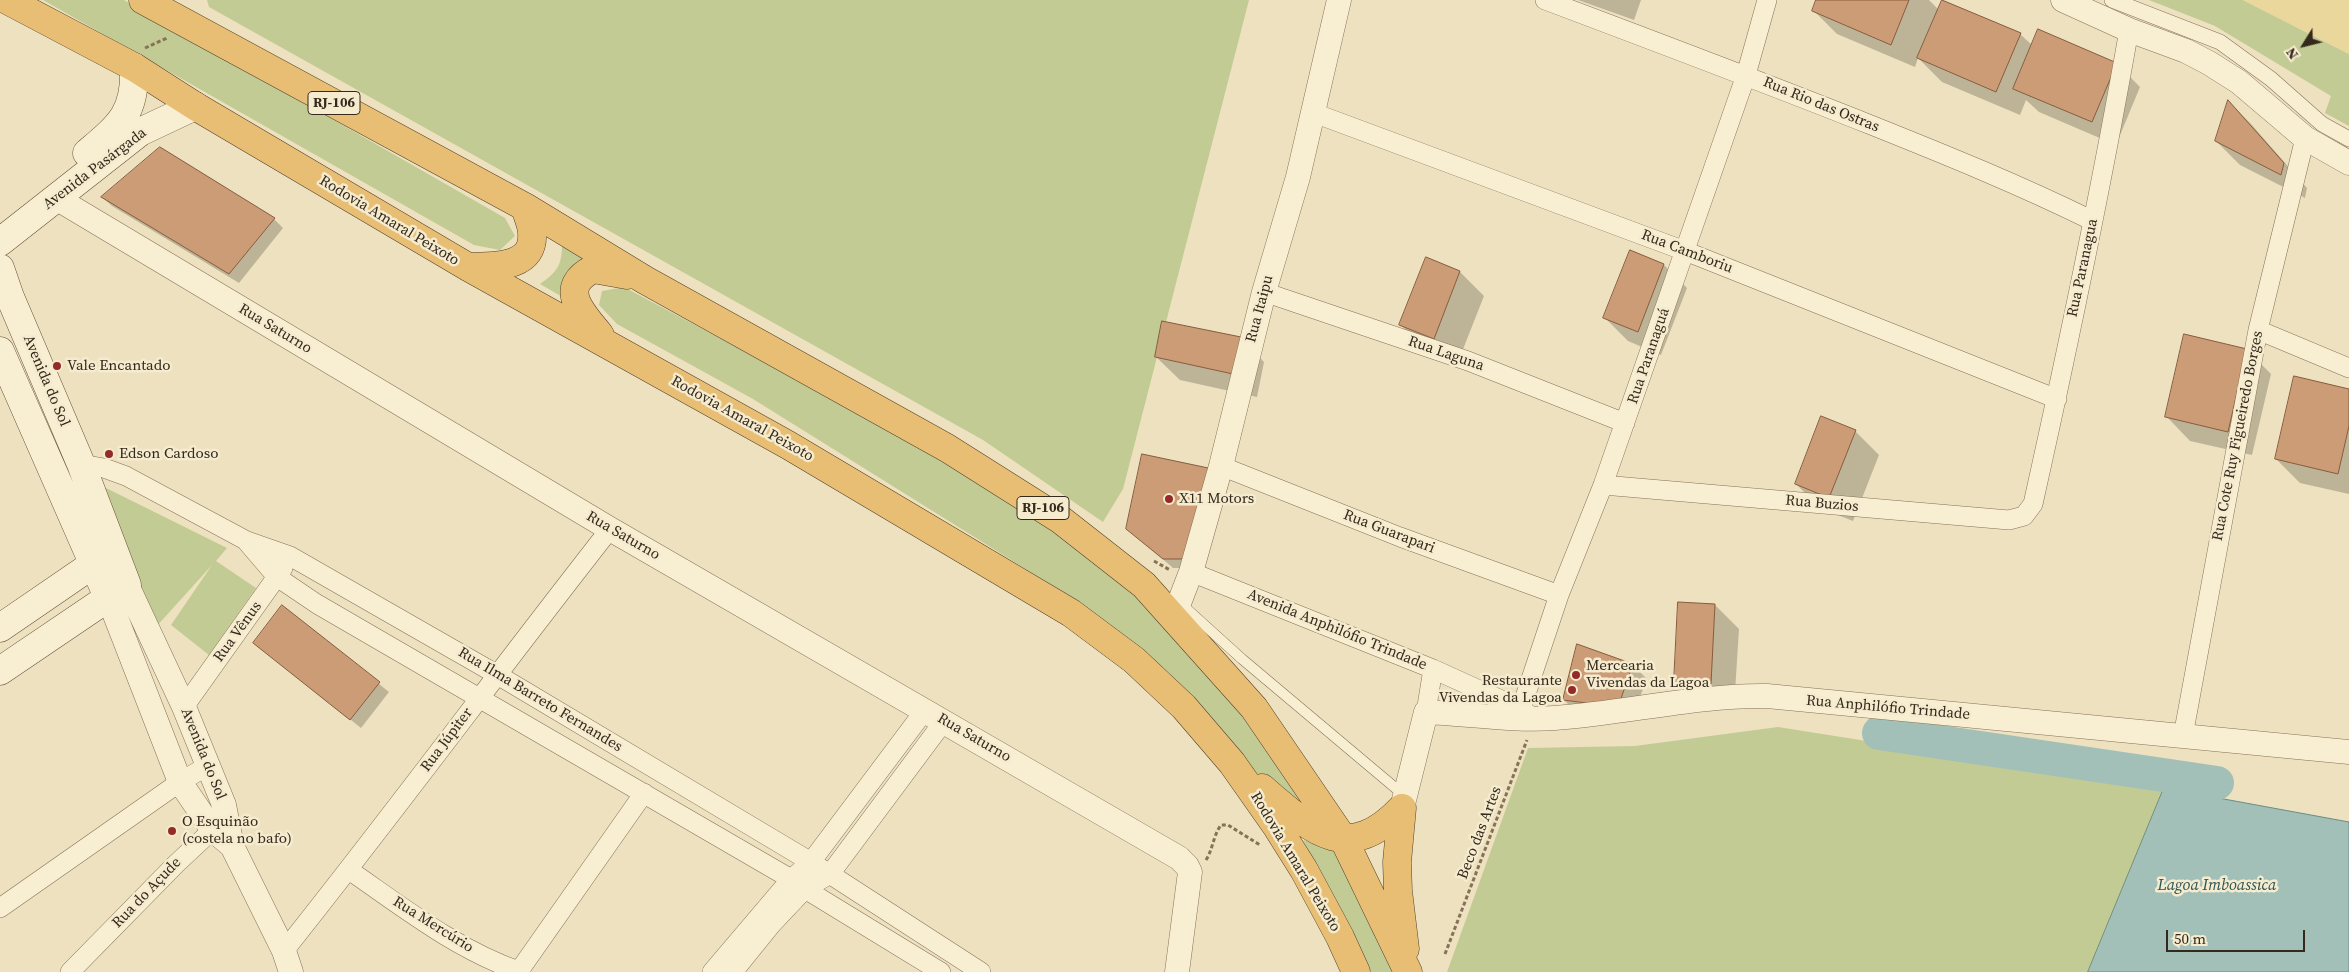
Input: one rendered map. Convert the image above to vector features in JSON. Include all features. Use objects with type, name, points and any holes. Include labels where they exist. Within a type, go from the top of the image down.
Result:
[{"type":"highway","name":"Rodovia Amaral Peixoto","points":[[7,0],[127,64],[194,106],[468,267],[788,445],[1071,613],[1142,666],[1184,707],[1232,763],[1277,827],[1304,870],[1340,936],[1356,972]]},
{"type":"highway","name":"RJ-106","points":[[143,0],[525,207],[645,280],[947,448],[1062,520],[1177,609],[1254,708],[1344,840],[1408,971]]},
{"type":"highway","points":[[468,267],[504,265],[515,263],[522,258],[528,251],[532,233],[525,207]]},
{"type":"highway","points":[[606,343],[579,311],[574,295],[577,283],[582,276],[593,269],[610,271],[645,280]]},
{"type":"highway","points":[[1232,763],[1289,811],[1314,829],[1344,840],[1367,836],[1376,831],[1388,823],[1404,802]]},
{"type":"highway","points":[[1404,802],[1397,862],[1398,891],[1408,971]]},
{"type":"main road","name":"Avenida Pasárgada","points":[[0,219],[50,183],[110,134],[124,119],[134,94],[127,64]]},
{"type":"main road","name":"Avenida Pasárgada","points":[[0,241],[140,132],[194,106]]},
{"type":"main road","name":"Avenida do Sol","points":[[0,268],[10,297],[81,464],[103,557]]},
{"type":"main road","name":"Avenida do Sol","points":[[3,368],[51,464],[103,557],[117,591]]},
{"type":"main road","points":[[0,628],[103,557]]},
{"type":"main road","points":[[0,671],[117,591]]},
{"type":"street","name":"Rua Itaipu","points":[[1177,609],[1182,571],[1220,466],[1264,292],[1298,177],[1339,0]]},
{"type":"street","name":"Rua Rio das Ostras","points":[[1545,0],[1746,75],[2036,193],[2093,221]]},
{"type":"street","name":"Rua Paranaguá","points":[[1528,722],[1559,595],[1604,485],[1746,75],[1767,0]]},
{"type":"street","points":[[2063,0],[2129,30],[2186,51],[2209,62],[2239,82],[2305,138],[2349,163]]},
{"type":"street","points":[[2112,0],[2220,42],[2271,79],[2322,124],[2349,139]]},
{"type":"street","name":"Rua Paranagua","points":[[2034,504],[2093,221],[2129,30]]},
{"type":"street","name":"Rua Camboriu","points":[[1314,113],[1685,250],[2056,399]]},
{"type":"street","name":"Rua Cote Ruy Figueiredo Borges","points":[[2183,736],[2258,330],[2305,138]]},
{"type":"street","name":"Rua Saturno","points":[[56,198],[610,529],[935,715],[1179,858],[1187,866],[1197,868]]},
{"type":"street","name":"Rua Laguna","points":[[1264,292],[1468,360],[1625,423]]},
{"type":"street","points":[[2258,330],[2349,368]]},
{"type":"street","name":"Rua Ilma Barreto Fernandes","points":[[81,464],[104,468],[126,476],[247,541],[290,556],[496,674],[811,862],[979,971]]},
{"type":"street","name":"Rua Guarapari","points":[[1220,466],[1400,537],[1559,595]]},
{"type":"street","name":"Rua Buzios","points":[[1604,485],[2009,520],[2024,516],[2034,504]]},
{"type":"street","name":"Rua Júpiter","points":[[288,962],[349,870],[496,674],[610,529]]},
{"type":"street","name":"Rua Ilma Barreto Fernandes","points":[[247,541],[277,578],[316,604],[644,793],[942,972]]},
{"type":"street","name":"Rua Vênus","points":[[184,707],[277,578],[290,556]]},
{"type":"street","name":"Avenida Anphilófio Trindade","points":[[1182,571],[1433,669],[1528,722]]},
{"type":"street","name":"Avenida do Sol","points":[[117,591],[184,707],[207,766],[220,823],[288,962]]},
{"type":"street","name":"Avenida do Sol","points":[[117,591],[180,782],[220,823]]},
{"type":"street","points":[[1404,802],[1426,712],[1433,669]]},
{"type":"street","name":"Rua Anphilófio Trindade","points":[[1426,712],[1528,722],[1733,696],[1767,696],[2349,752]]},
{"type":"street","points":[[733,972],[771,925],[811,862],[935,715]]},
{"type":"street","points":[[712,972],[798,884],[830,874],[935,715]]},
{"type":"street","points":[[0,908],[180,782],[207,766]]},
{"type":"street","points":[[520,972],[644,793]]},
{"type":"street","name":"Rua do Açude","points":[[70,972],[220,823]]},
{"type":"street","points":[[1177,972],[1197,868]]},
{"type":"street","name":"Rua Mercúrio","points":[[349,870],[428,925],[463,946],[520,972]]},
{"type":"lane","points":[[1177,609],[1242,658],[1404,802]]},
{"type":"path","points":[[127,64],[191,26]]},
{"type":"path","points":[[1147,557],[1182,571]]},
{"type":"path","points":[[1445,954],[1528,722]]},
{"type":"path","points":[[1197,868],[1212,850],[1216,832],[1221,825],[1228,825],[1265,847]]},
{"type":"green space","points":[[43,0],[124,0],[505,218],[515,236],[500,250],[474,245]]},
{"type":"green space","points":[[207,0],[1249,0],[1123,489],[1103,522],[983,440],[209,7]]},
{"type":"green space","points":[[2149,0],[2243,0],[2349,54],[2349,126],[2325,113],[2331,96],[2215,26]]},
{"type":"green space","points":[[562,244],[590,261],[566,299],[540,284],[551,276],[560,263]]},
{"type":"green space","points":[[624,287],[985,480],[1124,577],[1239,703],[1324,822],[1272,791],[1168,672],[1053,586],[753,399],[617,324],[599,305],[602,291]]},
{"type":"green space","points":[[100,485],[227,548],[216,561],[256,588],[209,655],[171,625],[212,565],[155,628]]},
{"type":"green space","points":[[1778,727],[2164,788],[2088,972],[1447,972],[1528,748],[1635,746]]},
{"type":"green space","points":[[1303,840],[1336,846],[1395,972],[1371,972]]},
{"type":"sand","points":[[2243,0],[2349,0],[2349,54]]},
{"type":"water","name":"Lagoa Imboassica","points":[[2164,788],[2349,822],[2349,972],[2088,972]]},
{"type":"building","points":[[1816,0],[1909,0],[1891,45],[1812,11]]},
{"type":"building","points":[[1942,0],[2021,33],[1996,92],[1917,58]]},
{"type":"building","points":[[2038,29],[2117,63],[2092,122],[2013,89]]},
{"type":"building","points":[[2228,100],[2284,163],[2281,175],[2215,141]]},
{"type":"building","points":[[160,147],[275,218],[229,274],[101,197]]},
{"type":"building","points":[[1630,250],[1664,264],[1638,332],[1603,318]]},
{"type":"building","points":[[1426,257],[1460,271],[1434,339],[1399,325]]},
{"type":"building","points":[[1162,321],[1241,337],[1233,374],[1155,357]]},
{"type":"building","points":[[2184,334],[2247,349],[2228,432],[2165,417]]},
{"type":"building","points":[[2294,376],[2349,389],[2349,426],[2338,474],[2275,459]]},
{"type":"building","points":[[1821,416],[1856,430],[1829,498],[1795,484]]},
{"type":"building","name":"X11 Motors","points":[[1142,454],[1213,469],[1190,553],[1181,559],[1163,559],[1126,529]]},
{"type":"building","points":[[1678,602],[1715,604],[1711,684],[1674,682]]},
{"type":"building","points":[[282,605],[380,682],[350,720],[253,643]]},
{"type":"building","points":[[1577,644],[1633,664],[1618,707],[1563,700]]},
{"type":"waterway","points":[[1879,733],[2217,783]]},
{"type":"place","name":"Vale Encantado","points":[[57,366]]},
{"type":"place","name":"Edson Cardoso","points":[[109,454]]},
{"type":"place","name":"X11 Motors","points":[[1169,499]]},
{"type":"place","name":"Mercearia Vivendas da Lagoa","points":[[1576,675]]},
{"type":"place","name":"Restaurante Vivendas da Lagoa","points":[[1572,690]]},
{"type":"place","name":"O Esquinão (costela no bafo)","points":[[172,831]]}]
